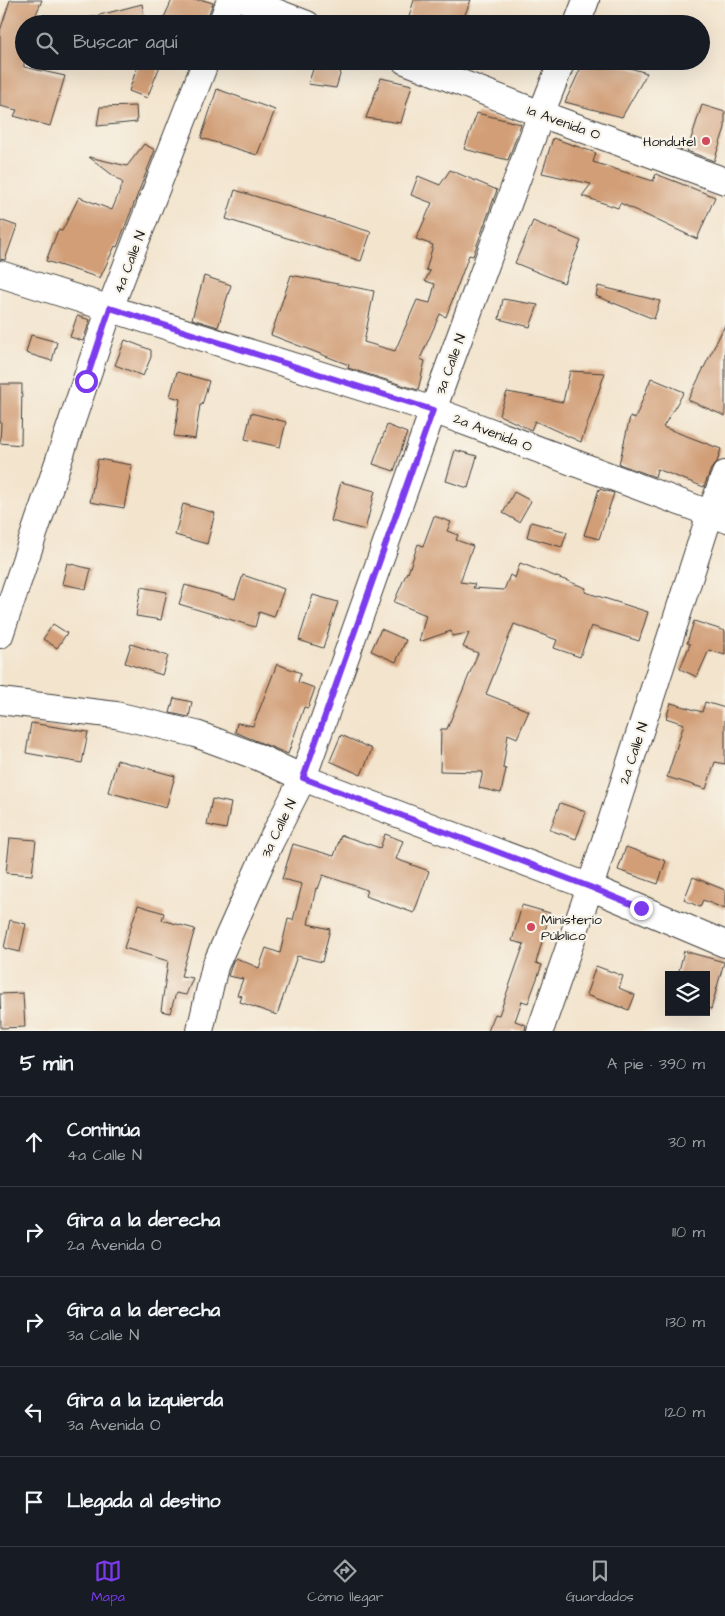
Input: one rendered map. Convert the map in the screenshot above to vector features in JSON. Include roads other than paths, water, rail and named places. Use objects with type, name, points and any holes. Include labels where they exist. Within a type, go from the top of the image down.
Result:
[{"type":"street","points":[[224,15],[230,0]]},
{"type":"street","points":[[246,0],[284,15]]},
{"type":"street","points":[[580,15],[586,0]]},
{"type":"street","name":"4a Calle N","points":[[0,635],[110,308],[203,70]]},
{"type":"street","name":"1a Avenida O","points":[[428,70],[541,114],[725,181]]},
{"type":"street","name":"3a Calle N","points":[[200,1031],[215,966],[270,843],[303,778],[433,410],[558,70]]},
{"type":"street","name":"2a Avenida O","points":[[0,274],[433,410],[717,517]]},
{"type":"street","name":"2a Calle N","points":[[540,1031],[717,517],[725,474]]},
{"type":"street","points":[[0,701],[116,715],[196,734],[258,757],[303,778],[590,887],[725,944]]},
{"type":"place","name":"Hondutel","points":[[706,141]]},
{"type":"place","name":"Ministerio Público","points":[[531,927]]}]
